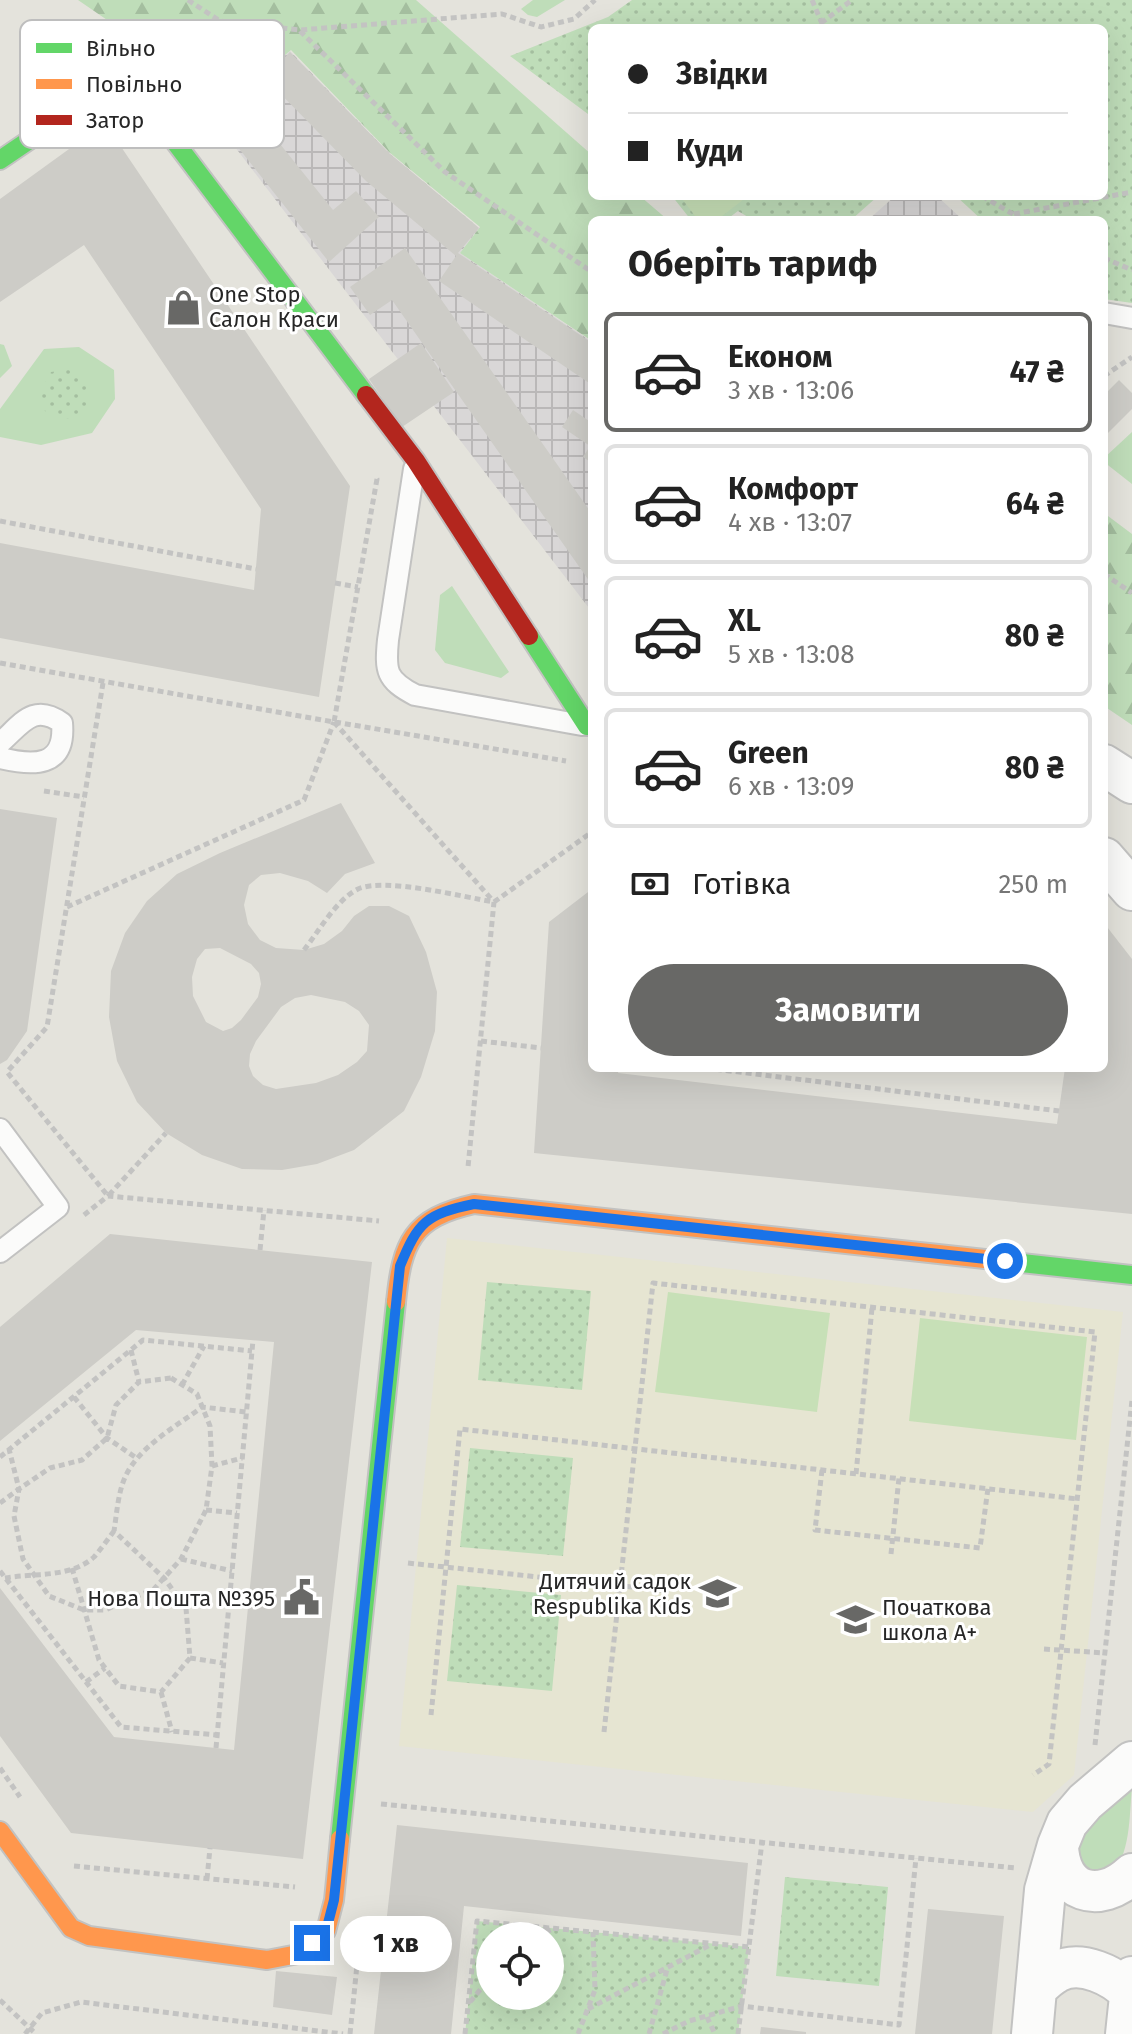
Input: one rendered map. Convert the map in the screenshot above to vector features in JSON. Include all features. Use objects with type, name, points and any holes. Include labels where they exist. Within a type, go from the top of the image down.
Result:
[{"type":"street","points":[[0,160],[20,146]]},
{"type":"street","points":[[180,148],[416,461],[588,724]]},
{"type":"street","points":[[1108,768],[1132,783]]},
{"type":"street","points":[[1108,863],[1132,890]]},
{"type":"street","points":[[0,1831],[64,1921],[80,1934],[267,1960],[298,1954],[326,1931],[334,1900],[400,1266],[414,1232],[443,1211],[482,1205],[1132,1275]]},
{"type":"street","points":[[1040,1851],[1085,1802],[1113,1759]]},
{"type":"street","points":[[1040,1851],[1058,1859],[1073,1884],[1092,1892],[1115,1889],[1132,1874]]},
{"type":"street","points":[[1032,2034],[1045,1890],[1040,1851]]},
{"type":"street","points":[[1037,1988],[1059,1970],[1072,1968],[1109,1976],[1131,1986],[1126,2034]]},
{"type":"lane","points":[[1108,314],[1132,318]]},
{"type":"lane","points":[[416,461],[388,640],[386,660],[389,676],[398,686],[415,695],[588,726]]},
{"type":"lane","points":[[0,743],[22,721],[35,715],[45,713],[62,723],[63,737],[58,753],[44,761],[25,764],[0,758]]},
{"type":"lane","points":[[0,1129],[58,1207],[0,1252]]},
{"type":"path","points":[[188,0],[218,20]]},
{"type":"path","points":[[284,28],[300,30],[502,14],[541,27],[574,19],[595,0]]},
{"type":"path","points":[[812,0],[821,24]]},
{"type":"path","points":[[824,24],[852,0]]},
{"type":"path","points":[[300,30],[445,172],[588,269]]},
{"type":"path","points":[[1108,196],[1132,192]]},
{"type":"path","points":[[989,200],[1017,216]]},
{"type":"path","points":[[1014,214],[1089,200]]},
{"type":"path","points":[[1108,260],[1132,270]]},
{"type":"path","points":[[1108,373],[1132,357]]},
{"type":"path","points":[[66,908],[304,800],[334,722],[377,479],[368,466]]},
{"type":"path","points":[[0,521],[256,569]]},
{"type":"path","points":[[1108,577],[1132,593]]},
{"type":"path","points":[[335,583],[358,587]]},
{"type":"path","points":[[0,663],[577,763]]},
{"type":"path","points":[[0,1077],[47,1027],[103,683]]},
{"type":"path","points":[[334,722],[494,902],[468,1167],[454,1168]]},
{"type":"path","points":[[304,950],[338,907],[356,890],[379,883],[494,902],[588,835]]},
{"type":"path","points":[[481,1041],[541,1048]]},
{"type":"path","points":[[7,1072],[108,1196],[384,1222]]},
{"type":"path","points":[[739,1072],[1059,1111]]},
{"type":"path","points":[[84,1215],[108,1196],[166,1133]]},
{"type":"path","points":[[260,1250],[264,1210]]},
{"type":"path","points":[[604,1732],[653,1283],[1095,1332],[1049,1764],[1033,1775]]},
{"type":"path","points":[[856,1474],[873,1307]]},
{"type":"path","points":[[0,1457],[143,1340],[252,1351]]},
{"type":"path","points":[[216,1748],[253,1340]]},
{"type":"path","points":[[182,1385],[204,1346]]},
{"type":"path","points":[[131,1350],[139,1382]]},
{"type":"path","points":[[0,1503],[19,1489],[50,1468],[82,1460],[107,1438],[116,1405],[139,1382],[171,1378],[197,1394],[210,1426],[212,1466],[206,1510],[181,1559],[154,1589],[105,1610],[84,1610],[49,1596],[23,1559],[14,1516],[19,1489],[9,1449]]},
{"type":"path","points":[[74,1397],[107,1438],[138,1459]]},
{"type":"path","points":[[1113,1759],[1105,1653],[1132,1400]]},
{"type":"path","points":[[5,1578],[33,1573],[62,1573],[92,1559],[114,1531],[127,1474],[144,1451],[202,1407],[246,1412]]},
{"type":"path","points":[[431,1715],[460,1429],[1078,1499]]},
{"type":"path","points":[[212,1466],[242,1458]]},
{"type":"path","points":[[822,1470],[815,1530],[980,1548],[988,1488]]},
{"type":"path","points":[[891,1554],[899,1478]]},
{"type":"path","points":[[206,1510],[237,1513]]},
{"type":"path","points":[[114,1531],[164,1578],[186,1608],[190,1658],[161,1692]]},
{"type":"path","points":[[370,1558],[669,1591]]},
{"type":"path","points":[[181,1559],[232,1571]]},
{"type":"path","points":[[72,1568],[99,1660],[119,1686],[161,1692]]},
{"type":"path","points":[[0,1571],[121,1727],[217,1735]]},
{"type":"path","points":[[1044,1649],[1105,1653]]},
{"type":"path","points":[[190,1658],[223,1663]]},
{"type":"path","points":[[86,1682],[105,1668]]},
{"type":"path","points":[[161,1692],[172,1732]]},
{"type":"path","points":[[0,1768],[26,1805]]},
{"type":"path","points":[[376,1803],[1022,1869],[1040,1851]]},
{"type":"path","points":[[738,2034],[762,1842]]},
{"type":"path","points":[[207,1879],[210,1848]]},
{"type":"path","points":[[663,2034],[689,2021],[742,2006],[899,2025],[916,1858]]},
{"type":"path","points":[[68,1866],[298,1887]]},
{"type":"path","points":[[465,2034],[476,1930]]},
{"type":"path","points":[[564,1930],[749,1947]]},
{"type":"path","points":[[578,2034],[595,1990],[593,1932]]},
{"type":"path","points":[[350,2034],[360,1940]]},
{"type":"path","points":[[588,2009],[713,1944]]},
{"type":"path","points":[[649,2034],[668,1966]]},
{"type":"path","points":[[468,2004],[476,1995]]},
{"type":"path","points":[[0,2000],[27,2031],[36,2034]]},
{"type":"path","points":[[27,2031],[42,2013],[81,2002],[343,2034]]},
{"type":"path","points":[[706,2017],[715,2034]]},
{"type":"shaded area","points":[[290,51],[389,153],[479,228],[460,253],[588,339],[588,607],[236,148],[284,148],[284,57]]},
{"type":"shaded area","points":[[890,200],[941,200],[959,216],[872,216]]},
{"type":"shaded area","points":[[447,1238],[1123,1312],[1074,1775],[1033,1812],[399,1746]]},
{"type":"green space","points":[[78,0],[416,0],[588,151],[588,200],[645,200],[663,216],[588,216],[588,338],[460,253],[480,227],[389,152],[291,50],[284,56],[284,20],[107,20]]},
{"type":"green space","points":[[533,0],[565,0],[537,17],[521,9]]},
{"type":"green space","points":[[632,0],[1132,0],[1132,303],[1108,300],[1108,216],[978,216],[960,200],[1108,200],[1108,24],[590,24],[608,17]]},
{"type":"green space","points":[[588,25],[588,114],[510,56]]},
{"type":"green space","points":[[675,200],[874,200],[856,216],[746,216],[738,211],[731,216],[688,216]]},
{"type":"green space","points":[[683,200],[743,200],[722,216],[695,216]]},
{"type":"green space","points":[[0,344],[4,345],[12,366],[0,378]]},
{"type":"green space","points":[[79,347],[114,370],[115,399],[92,433],[41,445],[0,437],[0,409],[44,349]]},
{"type":"green space","points":[[73,369],[87,382],[90,405],[82,416],[63,419],[45,411],[42,391],[51,372]]},
{"type":"green space","points":[[1132,432],[1132,484],[1108,465],[1108,454]]},
{"type":"green space","points":[[1108,516],[1132,534],[1132,725],[1108,709]]},
{"type":"green space","points":[[452,586],[509,672],[501,678],[445,663],[435,650],[440,595]]},
{"type":"green space","points":[[487,1282],[591,1291],[582,1390],[478,1380]]},
{"type":"green space","points":[[668,1292],[830,1313],[817,1412],[655,1392]]},
{"type":"green space","points":[[920,1318],[1087,1337],[1076,1440],[909,1421]]},
{"type":"green space","points":[[470,1448],[573,1458],[563,1556],[460,1547]]},
{"type":"green space","points":[[457,1585],[561,1595],[552,1691],[447,1681]]},
{"type":"green space","points":[[1132,1787],[1128,1836],[1116,1869],[1109,1878],[1074,1864],[1079,1825]]},
{"type":"green space","points":[[785,1877],[888,1887],[879,1986],[776,1976]]},
{"type":"green space","points":[[564,1929],[749,1947],[738,2034],[465,2034],[476,1930],[476,2010],[564,2010]]},
{"type":"building","points":[[290,52],[389,153],[479,228],[458,253],[588,340],[588,382],[439,281],[456,256],[366,181],[284,97],[284,58]]},
{"type":"building","points":[[70,148],[122,148],[350,486],[319,697],[0,638],[0,543],[254,590],[261,509],[84,245],[0,302],[0,199]]},
{"type":"building","points":[[238,148],[283,148],[333,210],[356,191],[379,217],[329,262]]},
{"type":"building","points":[[405,248],[588,508],[588,579],[392,300],[370,315],[350,287]]},
{"type":"building","points":[[421,343],[454,392],[402,427],[369,379]]},
{"type":"building","points":[[1119,380],[1132,393],[1132,409],[1108,433],[1108,391]]},
{"type":"building","points":[[573,410],[588,420],[588,445],[562,427]]},
{"type":"building","points":[[341,803],[375,863],[345,874],[327,893],[308,881],[280,873],[261,875],[249,885],[244,905],[248,924],[260,940],[276,948],[304,950],[324,944],[369,906],[389,906],[409,916],[426,952],[437,992],[435,1031],[421,1077],[404,1111],[354,1150],[317,1164],[282,1170],[242,1169],[202,1155],[166,1133],[137,1102],[117,1061],[109,1017],[111,971],[125,933],[147,901],[177,874]],"holes":[[[220,948],[251,964],[259,973],[261,984],[258,997],[241,1020],[223,1031],[206,1022],[193,996],[192,977],[197,959],[205,949]],[[311,995],[345,1002],[359,1011],[369,1025],[367,1051],[338,1075],[316,1083],[276,1089],[263,1085],[253,1076],[249,1066],[256,1041],[281,1007],[295,998]]]},
{"type":"building","points":[[0,809],[57,818],[27,1031],[7,1060],[0,1064]]},
{"type":"building","points":[[588,892],[588,1072],[618,1072],[1057,1124],[1064,1072],[1108,1072],[1108,928],[1132,959],[1132,1214],[534,1153],[549,922]]},
{"type":"building","points":[[110,1234],[372,1262],[303,1859],[71,1833],[0,1736],[0,1588],[114,1737],[234,1750],[274,1342],[136,1330],[0,1441],[0,1327]]},
{"type":"building","points":[[397,1825],[748,1863],[741,1936],[464,1906],[451,2034],[374,2034]]},
{"type":"building","points":[[928,1909],[1004,1916],[992,2034],[915,2034]]},
{"type":"building","points":[[276,1971],[337,1977],[332,2015],[273,2007]]},
{"type":"building","points":[[761,2027],[806,2032],[806,2034],[760,2034]]},
{"type":"traffic: fast","points":[[0,160],[20,146]]},
{"type":"traffic: fast","points":[[180,148],[366,395]]},
{"type":"traffic: fast","points":[[529,636],[588,726]]},
{"type":"traffic: fast","points":[[994,1260],[1132,1275]]},
{"type":"traffic: fast","points":[[340,1839],[396,1302]]},
{"type":"traffic: slow","points":[[396,1302],[402,1263],[414,1236],[436,1217],[474,1204],[994,1260]]},
{"type":"traffic: slow","points":[[0,1831],[71,1928],[89,1936],[267,1960],[298,1954],[326,1931],[334,1900],[340,1839]]},
{"type":"traffic: jam","points":[[366,395],[416,461],[529,636]]},
{"type":"place","name":"One Stop Салон Краси","points":[[183,307]]},
{"type":"place","name":"Дитячий садок Respublika Kids","points":[[717,1594]]},
{"type":"place","name":"Нова Пошта №395","points":[[301,1598]]},
{"type":"place","name":"Початкова школа А+","points":[[856,1620]]},
{"type":"route","points":[[312,1943],[326,1931],[334,1900],[400,1266],[414,1232],[443,1211],[474,1204],[1005,1261]]}]
